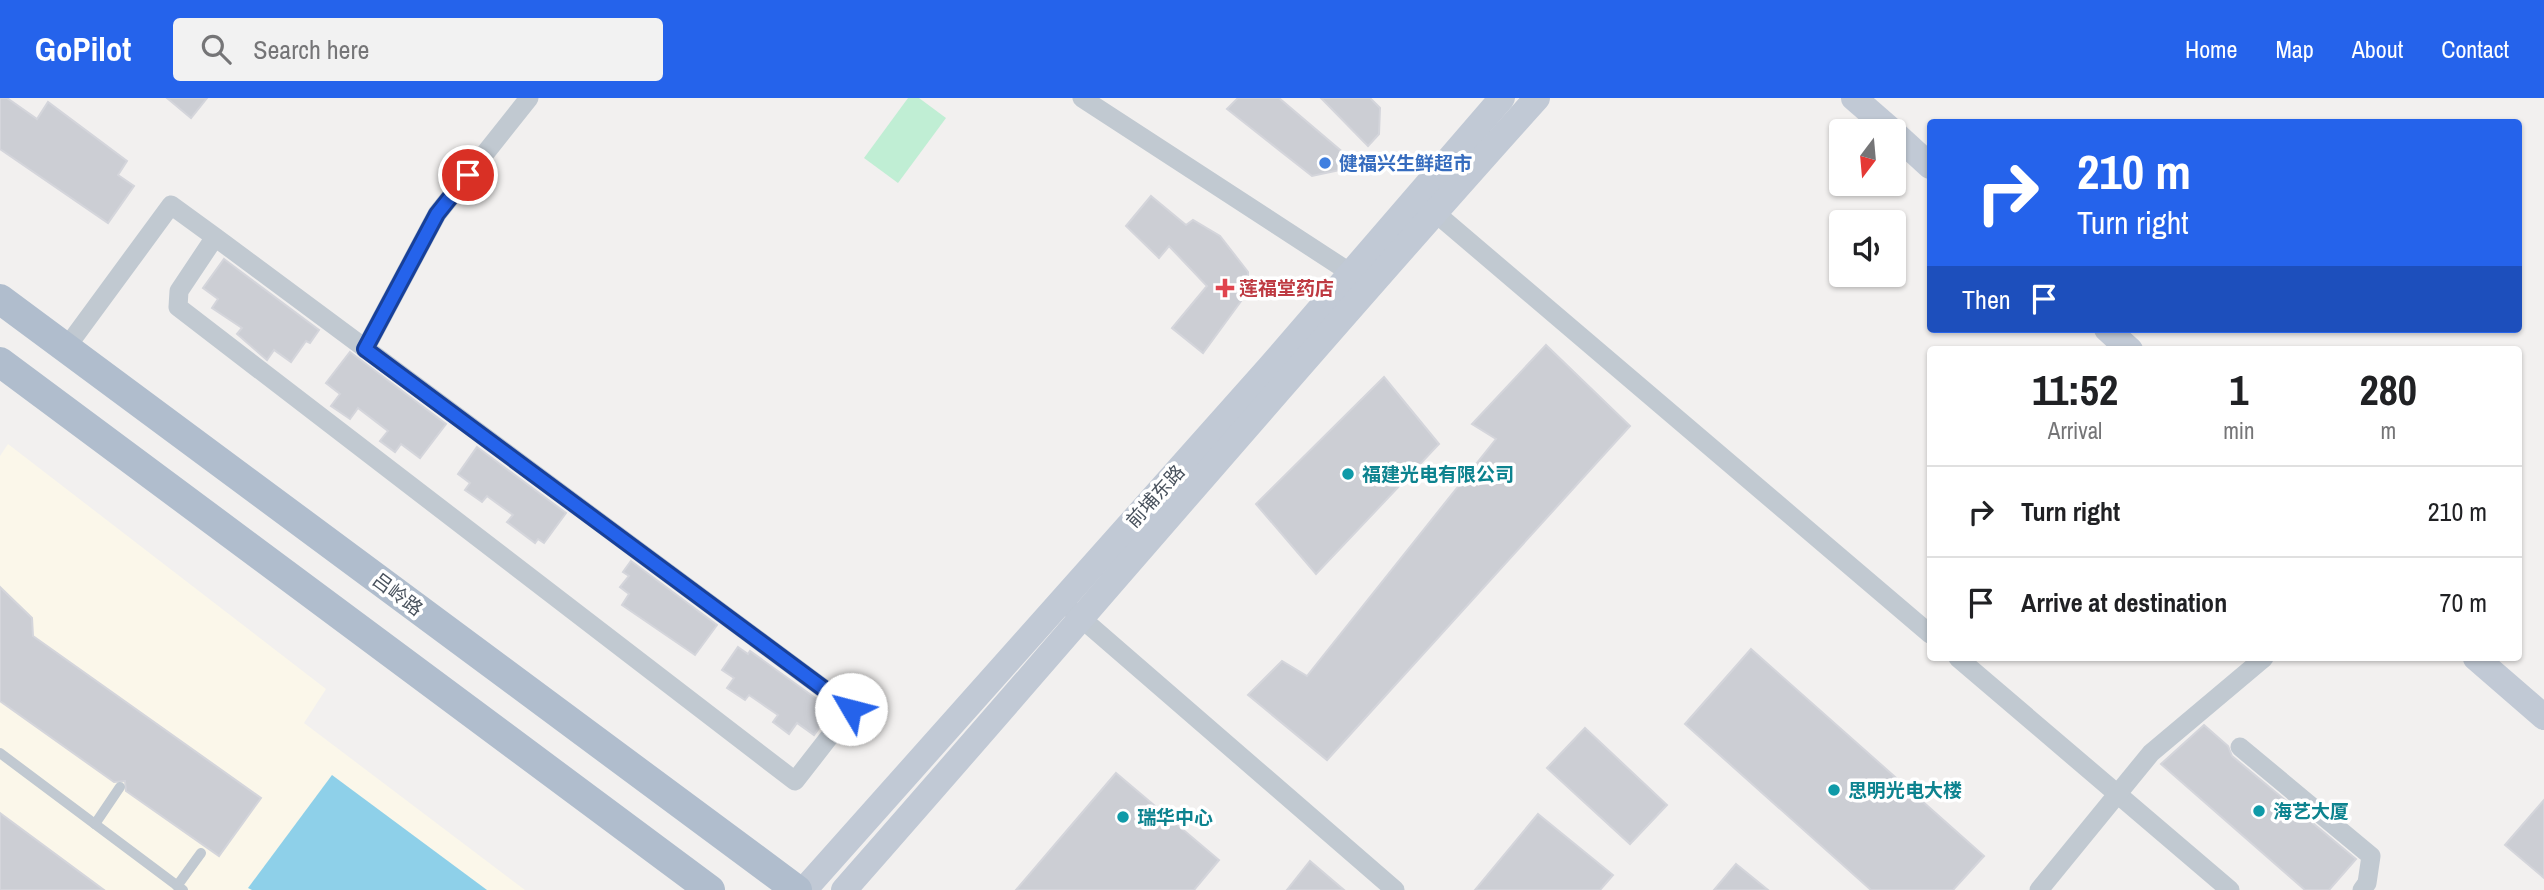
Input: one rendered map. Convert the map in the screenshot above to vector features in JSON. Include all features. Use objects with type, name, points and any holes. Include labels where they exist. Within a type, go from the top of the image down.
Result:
[{"type":"main road","name":"前埔东路","points":[[844,890],[1083,619],[1360,279],[1425,204],[1502,98]]},
{"type":"main road","name":"前埔东路","points":[[1425,204],[1537,98]]},
{"type":"main road","points":[[1854,98],[1878,119]]},
{"type":"main road","points":[[1906,144],[1927,163]]},
{"type":"main road","name":"前埔东路","points":[[804,890],[1062,601],[1360,279]]},
{"type":"main road","name":"吕岭路","points":[[0,299],[797,890]]},
{"type":"main road","points":[[2111,333],[2126,346]]},
{"type":"main road","points":[[0,362],[710,890]]},
{"type":"main road","points":[[2479,661],[2544,717]]},
{"type":"street","points":[[365,349],[437,214],[530,98]]},
{"type":"street","points":[[1082,98],[1360,279]]},
{"type":"street","points":[[1425,204],[1927,631]]},
{"type":"street","points":[[66,348],[171,205],[215,237],[851,709],[794,781],[178,307],[179,291],[215,237]]},
{"type":"street","points":[[1062,601],[1395,890]]},
{"type":"street","points":[[1962,661],[2230,890]]},
{"type":"street","points":[[2039,890],[2151,753],[2260,661]]},
{"type":"street","points":[[2240,747],[2371,856],[2367,883],[2362,890]]},
{"type":"lane","points":[[0,752],[180,888],[201,853]]},
{"type":"lane","points":[[95,824],[120,787]]},
{"type":"shaded area","points":[[8,444],[326,689],[304,723],[525,890],[0,890],[0,456]]},
{"type":"green space","points":[[908,98],[919,98],[946,118],[898,183],[864,158]]},
{"type":"water","points":[[332,775],[487,890],[248,888]]},
{"type":"building","points":[[0,98],[7,98],[37,119],[48,102],[127,161],[118,175],[134,186],[108,223],[0,149]]},
{"type":"building","points":[[167,98],[207,98],[191,118]]},
{"type":"building","points":[[1238,98],[1279,98],[1359,166],[1312,176],[1227,109]]},
{"type":"building","points":[[1321,98],[1370,98],[1380,108],[1379,134],[1368,146]]},
{"type":"building","points":[[1151,196],[1186,225],[1193,220],[1220,236],[1248,272],[1247,293],[1203,353],[1172,328],[1207,286],[1169,246],[1159,258],[1126,226]]},
{"type":"building","points":[[224,259],[319,330],[310,343],[306,341],[291,362],[274,350],[267,360],[237,334],[242,328],[212,308],[218,299],[203,288]]},
{"type":"building","points":[[1546,345],[1630,426],[1327,760],[1248,695],[1282,661],[1307,676],[1496,439],[1472,424]]},
{"type":"building","points":[[350,352],[446,424],[420,458],[401,444],[395,452],[380,441],[388,431],[358,408],[350,419],[331,406],[340,394],[326,383]]},
{"type":"building","name":"福建光电有限公司","points":[[1384,377],[1439,444],[1316,574],[1256,504]]},
{"type":"building","points":[[477,447],[566,513],[544,543],[538,539],[535,543],[507,522],[513,515],[487,496],[482,502],[465,490],[470,483],[458,474]]},
{"type":"building","points":[[631,561],[717,625],[695,655],[622,605],[629,594],[620,587],[629,576],[623,572]]},
{"type":"building","points":[[0,587],[32,618],[33,636],[261,798],[219,856],[126,791],[125,781],[114,782],[0,701]]},
{"type":"building","points":[[738,647],[748,654],[750,651],[832,710],[814,735],[797,723],[789,734],[773,722],[778,715],[749,695],[745,700],[727,688],[734,678],[722,670]]},
{"type":"building","name":"思明光电大楼","points":[[1751,649],[1984,856],[1953,890],[1871,890],[1685,724]]},
{"type":"building","name":"海艺大厦","points":[[2204,725],[2228,746],[2232,756],[2356,859],[2329,890],[2305,890],[2161,764]]},
{"type":"building","points":[[1585,728],[1667,805],[1630,844],[1547,768]]},
{"type":"building","name":"瑞华中心","points":[[1116,773],[1219,860],[1194,890],[1016,890]]},
{"type":"building","points":[[2544,800],[2544,878],[2505,845]]},
{"type":"building","points":[[0,813],[104,890],[0,890]]},
{"type":"building","points":[[1538,814],[1613,875],[1600,890],[1475,890]]},
{"type":"building","points":[[1310,861],[1344,890],[1287,890]]},
{"type":"building","points":[[1736,864],[1768,890],[1714,890]]},
{"type":"place","name":"健福兴生鲜超市","points":[[1325,163]]},
{"type":"place","name":"莲福堂药店","points":[[1225,288]]},
{"type":"place","name":"福建光电有限公司","points":[[1348,474]]},
{"type":"place","name":"思明光电大楼","points":[[1834,790]]},
{"type":"place","name":"海艺大厦","points":[[2259,811]]},
{"type":"place","name":"瑞华中心","points":[[1123,817]]},
{"type":"route","points":[[468,175],[437,214],[365,349],[851,709]]}]
